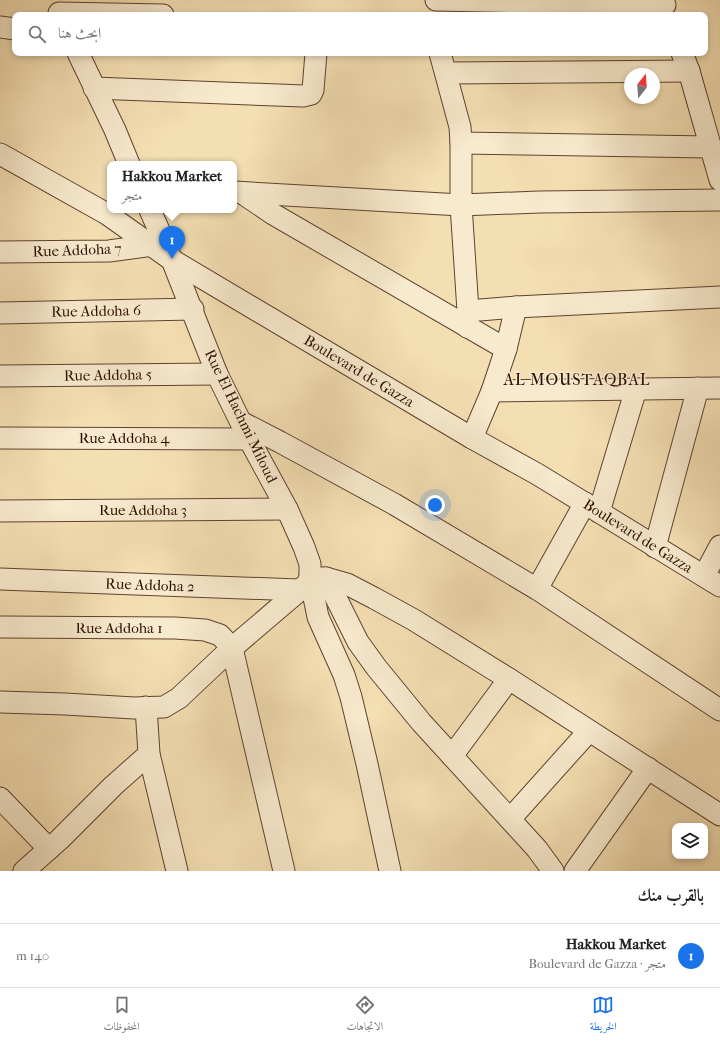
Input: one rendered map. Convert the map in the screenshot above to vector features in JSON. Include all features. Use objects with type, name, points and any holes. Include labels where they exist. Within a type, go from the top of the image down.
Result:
[{"type":"street","points":[[428,0],[430,12]]},
{"type":"street","points":[[436,0],[666,7]]},
{"type":"street","points":[[58,9],[110,12]]},
{"type":"street","points":[[0,27],[12,28]]},
{"type":"street","points":[[79,56],[129,161]]},
{"type":"street","points":[[94,88],[303,96],[311,94],[313,90],[316,56]]},
{"type":"street","points":[[441,56],[460,127],[462,143],[461,205],[467,319]]},
{"type":"street","points":[[446,73],[686,62],[720,180]]},
{"type":"street","points":[[462,143],[710,147]]},
{"type":"street","name":"Boulevard de Gazza","points":[[0,154],[108,214],[172,260],[472,438],[537,474],[654,547],[712,581]]},
{"type":"street","points":[[238,192],[461,205],[539,202],[720,200]]},
{"type":"street","points":[[238,192],[273,214],[383,277],[467,319],[506,349]]},
{"type":"street","name":"Rue El Hachmi Miloud","points":[[151,213],[192,309],[217,374],[245,431],[287,509],[304,547],[310,564],[312,582]]},
{"type":"street","name":"Rue Addoha 7","points":[[0,252],[109,251],[153,245]]},
{"type":"street","points":[[467,319],[516,307],[720,298]]},
{"type":"street","points":[[472,438],[492,391],[506,349],[516,307]]},
{"type":"street","name":"Rue Addoha 6","points":[[0,314],[192,309]]},
{"type":"street","name":"Rue Addoha 5","points":[[0,376],[217,374]]},
{"type":"street","points":[[654,547],[698,388]]},
{"type":"street","points":[[492,391],[720,388]]},
{"type":"street","points":[[537,589],[592,508],[636,389]]},
{"type":"street","points":[[245,431],[280,442],[394,504],[537,589],[720,710]]},
{"type":"street","name":"Rue Addoha 4","points":[[0,438],[245,431]]},
{"type":"street","name":"Rue Addoha 3","points":[[0,511],[287,509]]},
{"type":"street","points":[[712,581],[720,546]]},
{"type":"street","name":"Rue Addoha 2","points":[[0,579],[312,582],[347,584],[414,620],[720,815]]},
{"type":"street","points":[[0,702],[134,708],[164,707],[179,698],[232,648],[312,582]]},
{"type":"street","points":[[312,582],[371,661],[421,722],[537,849],[553,871]]},
{"type":"street","points":[[312,582],[318,617],[344,675],[351,697],[390,871]]},
{"type":"street","name":"Rue Addoha 1","points":[[0,627],[175,628],[205,630],[220,636],[232,648]]},
{"type":"street","points":[[232,648],[284,871]]},
{"type":"street","points":[[452,756],[509,680]]},
{"type":"street","points":[[146,707],[149,754],[177,871]]},
{"type":"street","points":[[510,819],[589,731]]},
{"type":"street","points":[[24,871],[113,786],[149,754]]},
{"type":"street","points":[[575,871],[648,768]]},
{"type":"street","points":[[0,798],[49,848]]},
{"type":"place","name":"Hakkou Market","points":[[172,259]]},
{"type":"district","name":"AL MOUSTAQBAL","points":[[577,379]]}]
